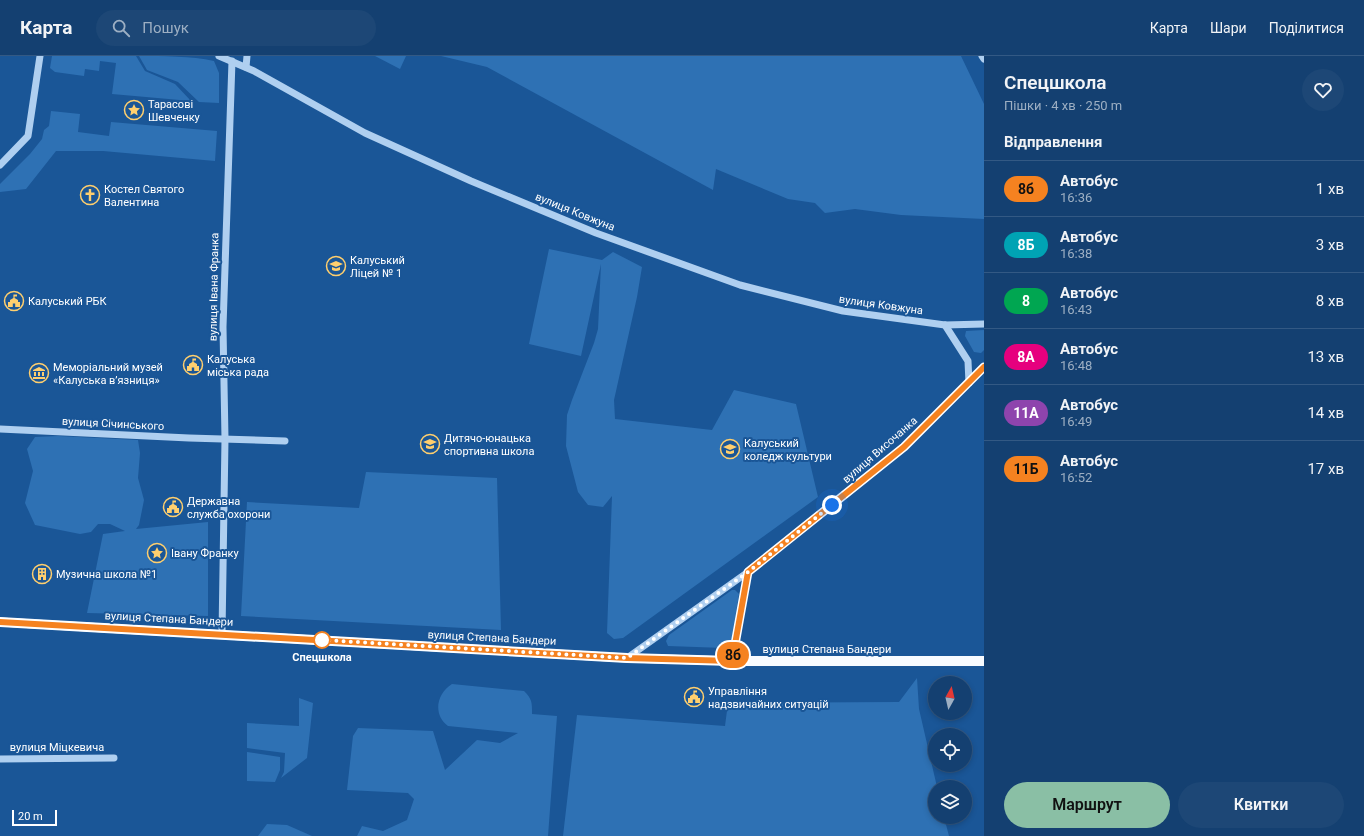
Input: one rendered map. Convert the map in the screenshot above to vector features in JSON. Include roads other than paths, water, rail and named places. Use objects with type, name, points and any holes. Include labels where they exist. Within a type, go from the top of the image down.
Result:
[{"type":"main road","name":"вулиця Степана Бандери","points":[[0,622],[627,658],[732,661],[984,660]]},
{"type":"street","points":[[0,164],[28,136],[40,56]]},
{"type":"street","name":"вулиця Ковжуна","points":[[219,56],[246,67],[365,133],[471,182],[596,233],[740,286],[843,311],[945,325],[984,324]]},
{"type":"street","points":[[246,67],[247,56]]},
{"type":"street","points":[[982,56],[984,60]]},
{"type":"street","name":"вулиця Івана Франка","points":[[222,634],[225,439],[223,327],[232,61]]},
{"type":"street","points":[[945,325],[968,361],[969,383]]},
{"type":"street","name":"вулиця Височанка","points":[[627,658],[748,572],[904,447],[984,367]]},
{"type":"street","name":"вулиця Січинського","points":[[0,429],[285,441]]},
{"type":"street","points":[[732,661],[748,572]]},
{"type":"street","name":"вулиця Міцкевича","points":[[0,759],[114,758]]},
{"type":"place","name":"Тарасові Шевченку","points":[[134,110]]},
{"type":"place","name":"Костел Святого Валентина","points":[[90,195]]},
{"type":"place","name":"Калуський Ліцей № 1","points":[[336,266]]},
{"type":"place","name":"Калуський РБК","points":[[14,301]]},
{"type":"place","name":"Калуська міська рада","points":[[193,365]]},
{"type":"place","name":"Меморіальний музей «Калуська в’язниця»","points":[[39,373]]},
{"type":"place","name":"Дитячо-юнацька спортивна школа","points":[[430,444]]},
{"type":"place","name":"Калуський коледж культури","points":[[730,449]]},
{"type":"place","name":"Державна служба охорони","points":[[173,507]]},
{"type":"place","name":"Івану Франку","points":[[157,553]]},
{"type":"place","name":"Музична школа №1","points":[[42,574]]},
{"type":"place","name":"Спецшкола","points":[[322,640]]},
{"type":"place","name":"Управління надзвичайних ситуацій","points":[[694,697]]}]
